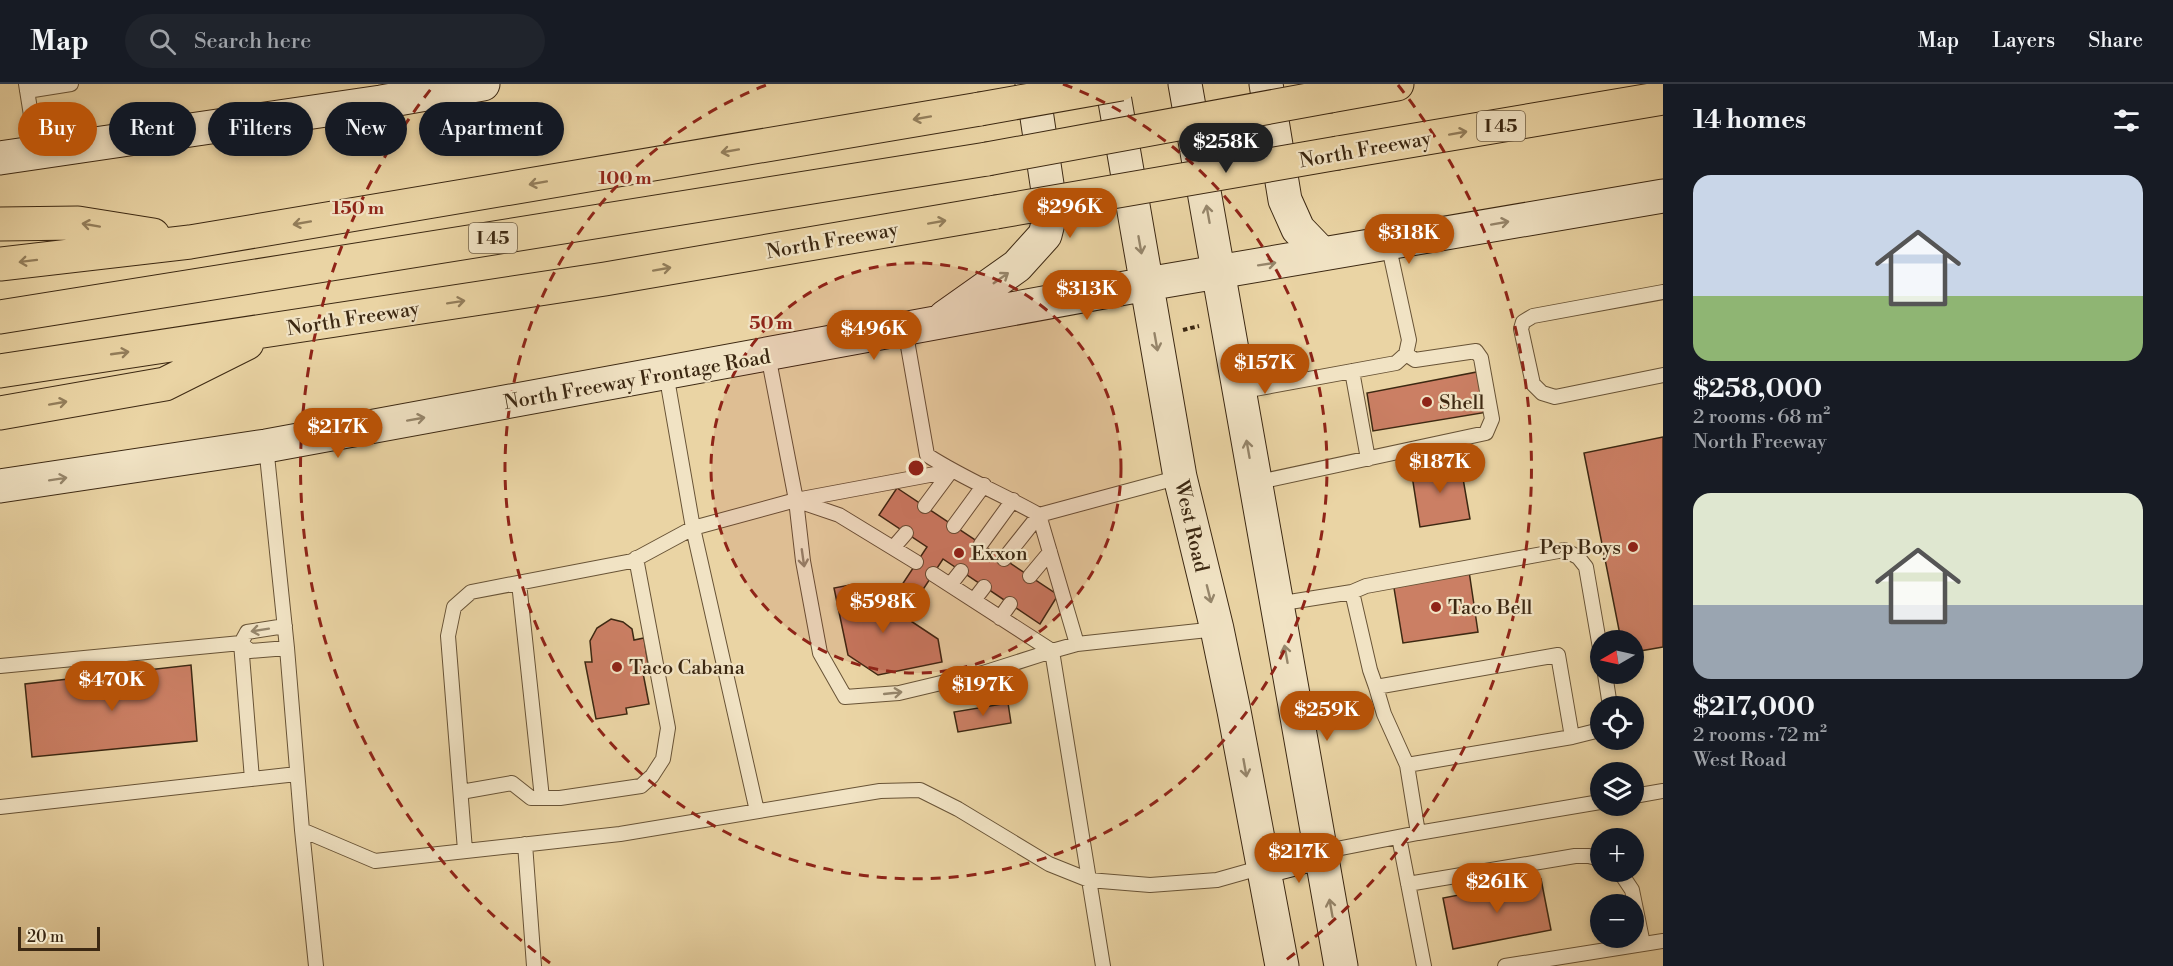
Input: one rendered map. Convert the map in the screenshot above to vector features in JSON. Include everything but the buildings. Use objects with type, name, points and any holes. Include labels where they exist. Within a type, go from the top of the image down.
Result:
[{"type":"highway","name":"I 45","points":[[0,264],[190,242],[1121,84]]},
{"type":"highway","name":"I 45","points":[[0,317],[987,159],[1397,84]]},
{"type":"highway","name":"North Freeway","points":[[0,371],[605,279],[1663,98]]},
{"type":"highway","points":[[0,224],[78,223],[190,242]]},
{"type":"highway","points":[[0,413],[165,384],[274,330]]},
{"type":"main road","points":[[97,144],[381,102],[483,84]]},
{"type":"main road","points":[[920,326],[1017,266],[1045,235],[1051,211],[1032,84]]},
{"type":"main road","name":"West Road","points":[[1112,84],[1180,477],[1217,630],[1282,966]]},
{"type":"main road","points":[[1185,84],[1341,966]]},
{"type":"main road","points":[[1266,84],[1285,200],[1298,229],[1322,254]]},
{"type":"main road","points":[[0,158],[18,156]]},
{"type":"main road","name":"North Freeway Frontage Road","points":[[0,486],[266,447],[1147,284],[1663,196]]},
{"type":"main road","points":[[1263,867],[1321,852]]},
{"type":"lane","points":[[28,102],[26,87],[71,84]]},
{"type":"lane","points":[[1238,392],[1395,363],[1406,354],[1409,340],[1388,243]]},
{"type":"lane","points":[[1663,292],[1533,316],[1523,322],[1521,329],[1533,384],[1542,393],[1555,397],[1663,375]]},
{"type":"lane","points":[[920,326],[927,455],[951,471],[984,485],[1039,515],[1077,644]]},
{"type":"lane","points":[[1254,483],[1486,433],[1492,419],[1481,358],[1476,351],[1415,360],[1406,354]]},
{"type":"lane","points":[[768,354],[796,500],[803,561],[820,653],[845,697],[899,693],[983,673],[1077,644],[1217,630]]},
{"type":"lane","points":[[1352,371],[1368,459]]},
{"type":"lane","points":[[666,374],[693,528],[757,811]]},
{"type":"lane","points":[[266,447],[316,966]]},
{"type":"lane","points":[[465,850],[448,636],[454,607],[471,592],[632,561],[693,528],[796,500],[951,471]]},
{"type":"lane","points":[[925,506],[951,471]]},
{"type":"lane","points":[[1004,559],[1039,515],[1180,477]]},
{"type":"lane","points":[[954,526],[984,485]]},
{"type":"lane","points":[[796,500],[839,516],[916,562]]},
{"type":"lane","points":[[981,544],[1013,500]]},
{"type":"lane","points":[[893,548],[906,533]]},
{"type":"lane","points":[[1277,604],[1352,592],[1366,586],[1564,550],[1578,557],[1586,567],[1597,630]]},
{"type":"lane","points":[[1030,576],[1050,552]]},
{"type":"lane","points":[[461,792],[512,783],[531,798],[560,798],[641,786],[652,776],[663,759],[668,728],[636,558]]},
{"type":"lane","points":[[950,585],[961,571]]},
{"type":"lane","points":[[933,574],[1052,651],[1103,966]]},
{"type":"lane","points":[[519,583],[542,798]]},
{"type":"lane","points":[[974,600],[984,586]]},
{"type":"lane","points":[[1352,592],[1370,670],[1384,714],[1407,765],[1418,832]]},
{"type":"lane","points":[[1000,618],[1010,604]]},
{"type":"lane","points":[[252,779],[241,643],[247,632],[285,626]]},
{"type":"lane","points":[[0,666],[241,643],[250,651],[287,648]]},
{"type":"lane","points":[[1376,687],[1558,655],[1572,737]]},
{"type":"lane","points":[[1407,765],[1590,732]]},
{"type":"lane","points":[[0,807],[297,774]]},
{"type":"lane","points":[[302,830],[375,861],[620,834],[880,791],[920,790],[958,809],[1049,864],[1089,880],[1150,885],[1217,880],[1263,867]]},
{"type":"lane","points":[[1644,794],[1663,791]]},
{"type":"lane","points":[[1321,852],[1418,832],[1590,804]]},
{"type":"lane","points":[[1399,837],[1424,966]]},
{"type":"lane","points":[[525,844],[534,966]]},
{"type":"lane","points":[[1408,884],[1575,856],[1590,856]]},
{"type":"lane","points":[[1644,944],[1663,941]]},
{"type":"lane","points":[[1504,966],[1618,948]]},
{"type":"path","points":[[1179,330],[1208,325]]},
{"type":"place","name":"Shell","points":[[1427,402]]},
{"type":"place","name":"Pep Boys","points":[[1633,547]]},
{"type":"place","name":"Exxon","points":[[959,553]]},
{"type":"place","name":"Taco Bell","points":[[1436,607]]},
{"type":"place","name":"Taco Cabana","points":[[617,667]]}]
